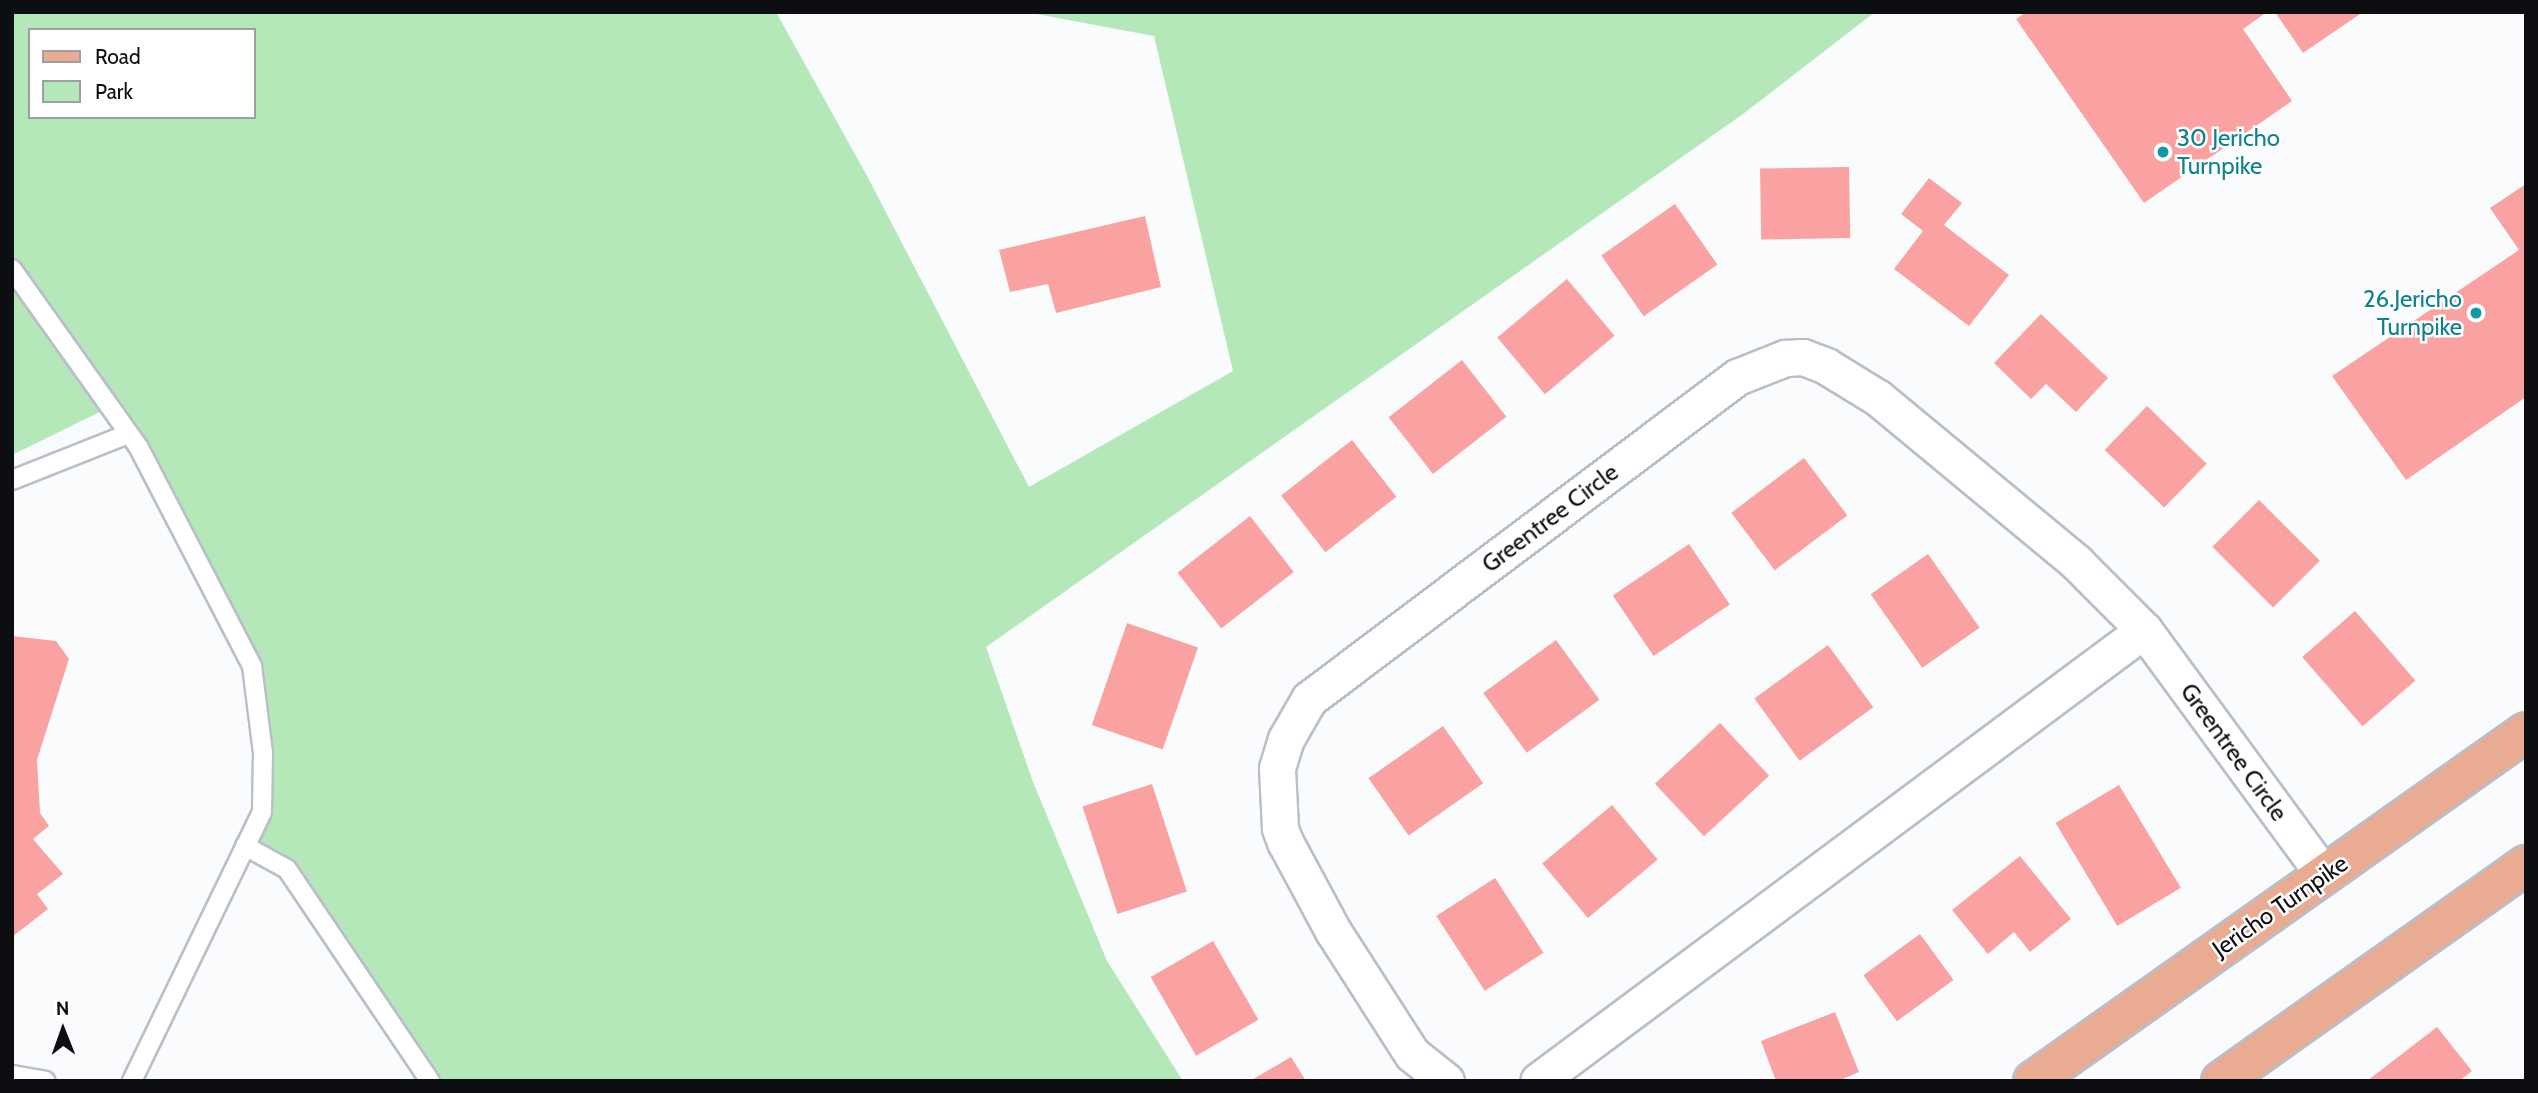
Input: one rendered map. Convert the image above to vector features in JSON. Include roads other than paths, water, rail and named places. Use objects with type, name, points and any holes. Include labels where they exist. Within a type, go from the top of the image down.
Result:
[{"type":"main road","name":"Jericho Turnpike","points":[[2033,1081],[2526,732]]},
{"type":"main road","points":[[2230,1078],[2526,865]]},
{"type":"street","name":"Greentree Circle","points":[[1446,1081],[1412,1054],[1333,931],[1285,842],[1280,828],[1277,768],[1286,739],[1310,699],[1737,377],[1785,358],[1804,357],[1836,372],[1878,398],[2076,562],[2144,630],[2324,875]]},
{"type":"street","points":[[1538,1081],[2144,630]]},
{"type":"lane","points":[[12,269],[128,434],[252,666],[263,753],[261,811],[132,1081]]},
{"type":"lane","points":[[12,480],[128,434]]},
{"type":"lane","points":[[245,846],[287,869],[430,1081]]},
{"type":"lane","points":[[12,1075],[44,1081]]},
{"type":"place","name":"30 Jericho Turnpike","points":[[2163,152]]},
{"type":"place","name":"26.Jericho Turnpike","points":[[2476,313]]}]
